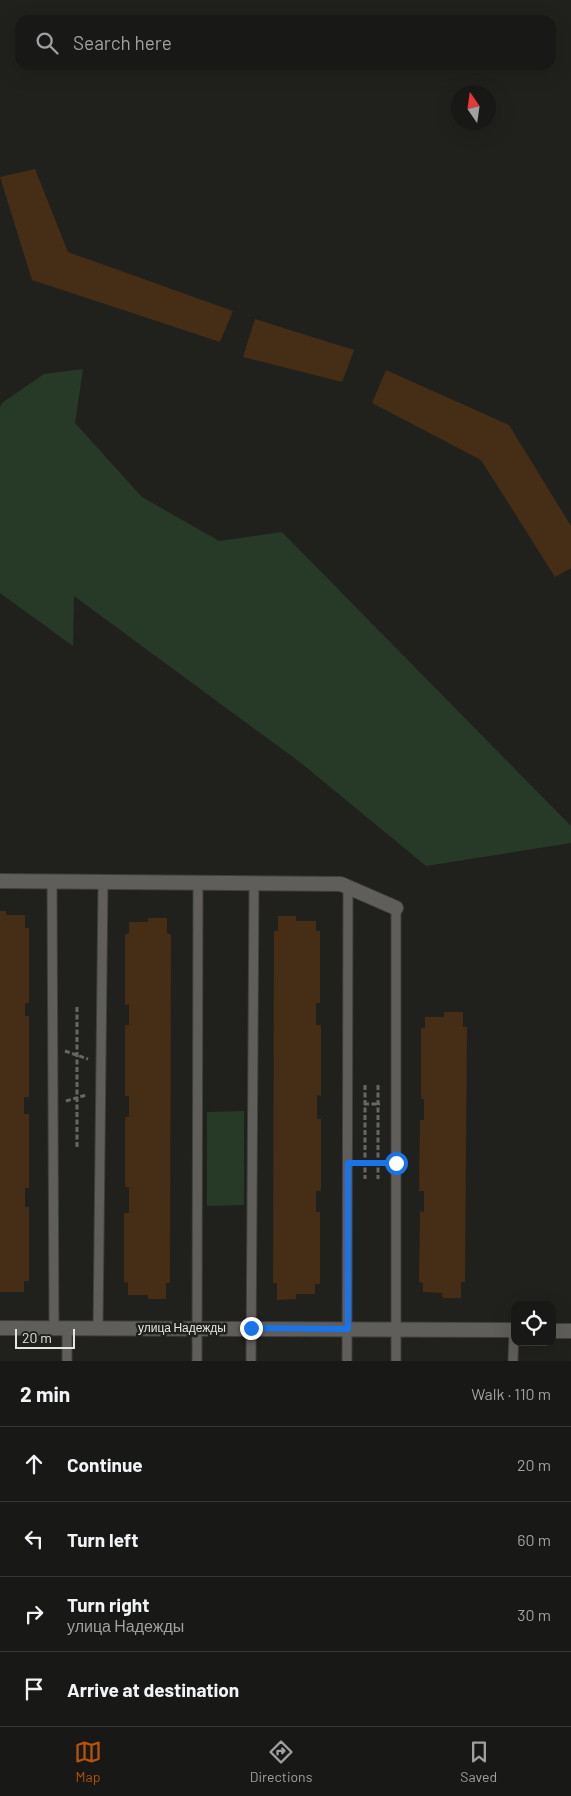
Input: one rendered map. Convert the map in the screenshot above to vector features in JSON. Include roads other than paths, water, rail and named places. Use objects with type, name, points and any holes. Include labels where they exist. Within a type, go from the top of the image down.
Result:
[{"type":"street","points":[[0,881],[341,884],[396,908]]},
{"type":"street","name":"улица Надежды","points":[[0,1328],[511,1330]]},
{"type":"street","points":[[556,1331],[571,1331]]},
{"type":"lane","points":[[52,882],[53,1105],[60,1328],[67,1361]]},
{"type":"lane","points":[[98,1328],[103,882]]},
{"type":"lane","points":[[197,1361],[198,883]]},
{"type":"lane","points":[[251,1361],[254,883]]},
{"type":"lane","points":[[348,887],[348,1361]]},
{"type":"lane","points":[[396,908],[396,1361]]},
{"type":"lane","points":[[514,1346],[514,1361]]}]
